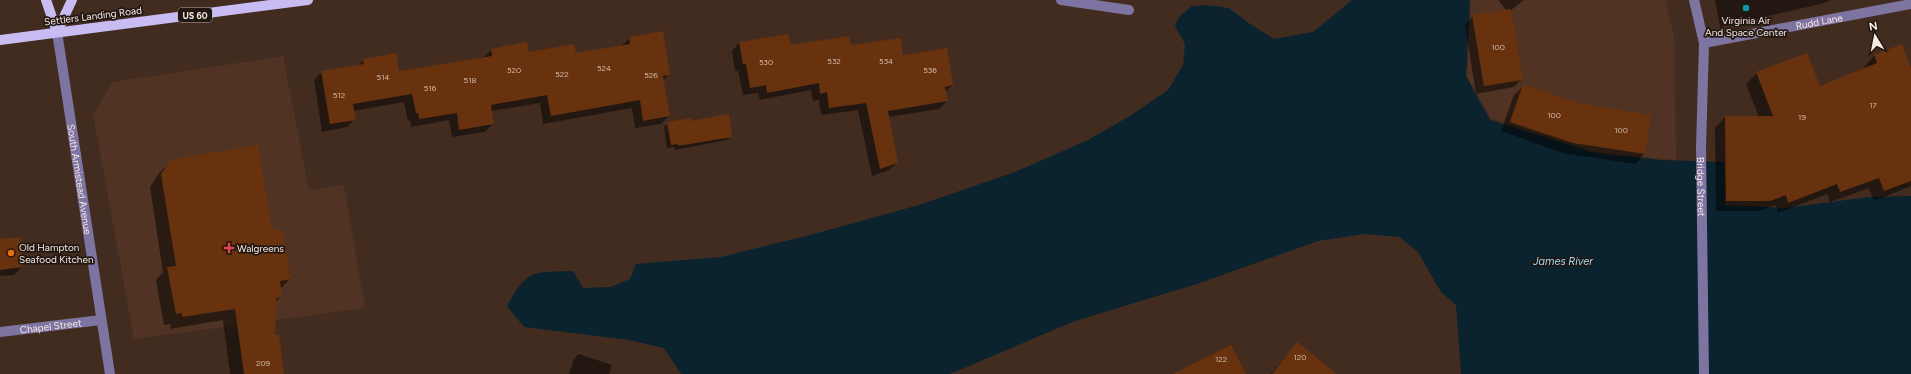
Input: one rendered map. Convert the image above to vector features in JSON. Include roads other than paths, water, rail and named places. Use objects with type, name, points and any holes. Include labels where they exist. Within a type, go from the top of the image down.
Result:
[{"type":"main road","points":[[46,0],[57,32]]},
{"type":"main road","points":[[57,32],[72,0]]},
{"type":"main road","name":"Settlers Landing Road","points":[[0,40],[308,0]]},
{"type":"street","points":[[1061,0],[1129,10]]},
{"type":"street","name":"Bridge Street","points":[[1694,0],[1704,43],[1701,148],[1704,374]]},
{"type":"street","name":"Rudd Lane","points":[[1704,43],[1911,4]]},
{"type":"street","name":"South Armistead Avenue","points":[[57,32],[110,374]]},
{"type":"street","name":"Chapel Street","points":[[0,332],[101,320]]},
{"type":"water","name":"James River","points":[[1352,0],[1470,0],[1466,76],[1490,120],[1595,153],[1661,160],[1724,162],[1725,205],[1785,208],[1869,197],[1911,196],[1911,374],[1461,374],[1456,305],[1441,292],[1418,252],[1399,237],[1364,234],[1318,241],[1197,284],[1075,321],[950,374],[681,374],[664,348],[629,340],[524,327],[507,306],[520,285],[532,275],[549,272],[573,271],[583,288],[611,287],[630,279],[636,264],[721,257],[810,235],[919,205],[1015,172],[1088,140],[1130,116],[1168,90],[1183,65],[1185,44],[1175,26],[1179,17],[1192,6],[1206,5],[1229,8],[1250,24],[1274,39],[1313,32]]},
{"type":"place","name":"Virginia Air And Space Center","points":[[1746,8]]},
{"type":"place","name":"Walgreens","points":[[229,248]]},
{"type":"place","name":"Old Hampton Seafood Kitchen","points":[[11,253]]}]
